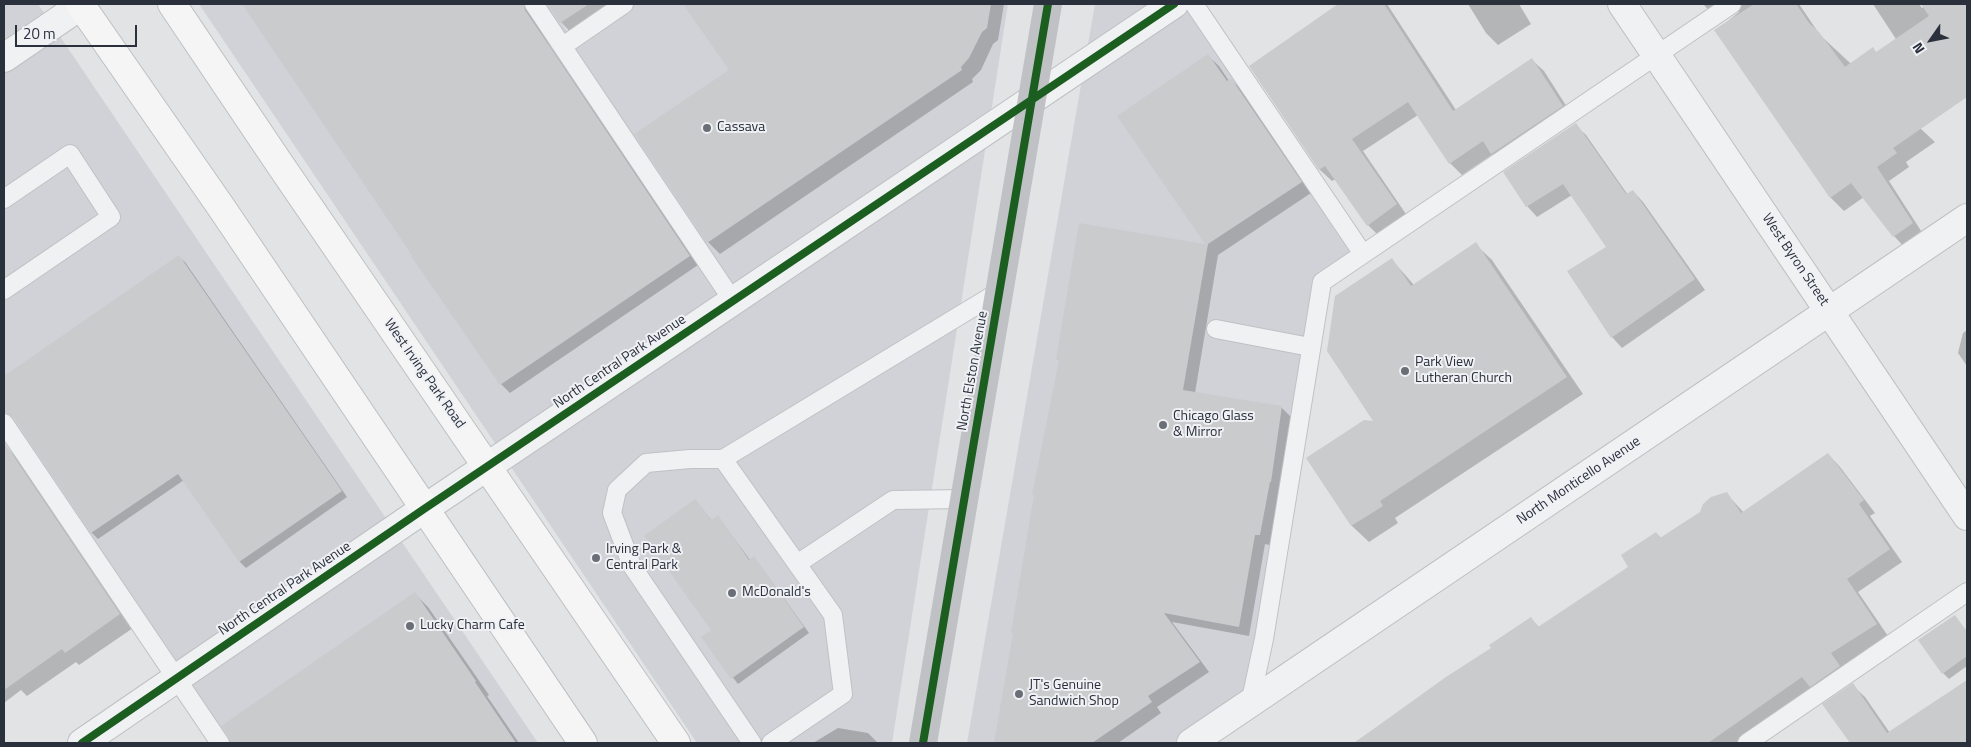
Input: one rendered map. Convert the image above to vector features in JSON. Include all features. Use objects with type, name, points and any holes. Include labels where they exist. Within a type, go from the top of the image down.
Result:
[{"type":"main road","points":[[82,4],[227,215],[582,743]]},
{"type":"main road","name":"West Irving Park Road","points":[[172,4],[284,171],[488,466],[676,743]]},
{"type":"main road","name":"North Elston Avenue","points":[[923,743],[1048,4]]},
{"type":"street","points":[[4,58],[82,4]]},
{"type":"street","name":"North Central Park Avenue","points":[[82,743],[424,508],[1174,4]]},
{"type":"street","name":"West Byron Street","points":[[1622,4],[1967,516]]},
{"type":"street","name":"North Monticello Avenue","points":[[1191,743],[1967,218]]},
{"type":"lane","points":[[534,4],[733,301]]},
{"type":"lane","points":[[563,46],[624,4]]},
{"type":"lane","points":[[1194,4],[1363,254]]},
{"type":"lane","points":[[1250,704],[1264,639],[1322,282],[1732,4]]},
{"type":"lane","points":[[4,199],[70,154],[111,217],[4,290]]},
{"type":"lane","points":[[752,743],[632,566],[612,513],[617,490],[646,464],[690,459],[723,459],[1000,291]]},
{"type":"lane","points":[[1216,329],[1310,347]]},
{"type":"lane","points":[[4,423],[220,743]]},
{"type":"lane","points":[[723,459],[833,615],[843,694],[770,743]]},
{"type":"lane","points":[[797,564],[893,500],[965,499]]},
{"type":"lane","points":[[1747,743],[1967,592]]},
{"type":"shaded area","points":[[4,4],[38,4],[538,743],[226,743],[4,415]]},
{"type":"shaded area","points":[[199,4],[548,4],[568,32],[608,4],[1008,4],[892,743],[697,743]]},
{"type":"shaded area","points":[[1095,4],[1187,4],[1354,253],[1317,282],[1246,703],[1188,743],[967,743]]},
{"type":"building","points":[[242,4],[524,4],[525,10],[690,256],[500,385]]},
{"type":"building","points":[[547,4],[589,4],[560,23]]},
{"type":"building","points":[[683,4],[991,4],[987,28],[982,32],[969,58],[961,67],[962,70],[707,243],[634,134],[729,70]]},
{"type":"building","points":[[1338,4],[1384,4],[1453,111],[1532,58],[1563,106],[1491,154],[1483,141],[1449,164],[1408,102],[1352,139],[1397,204],[1367,226],[1325,166],[1319,170],[1249,66]]},
{"type":"building","points":[[1754,4],[1796,4],[1845,67],[1873,47],[1876,52],[1929,16],[1921,4],[1967,4],[1967,97],[1893,148],[1897,153],[1877,167],[1913,223],[1893,237],[1851,183],[1830,198],[1714,30]]},
{"type":"building","points":[[1208,54],[1227,81],[1231,78],[1302,182],[1208,244],[1183,390],[1282,406],[1271,482],[1260,535],[1255,535],[1239,627],[1164,613],[1200,662],[1148,696],[1152,702],[1092,743],[994,743],[1013,633],[1011,633],[1034,495],[1032,495],[1059,360],[1056,359],[1079,223],[1205,244],[1117,116]]},
{"type":"building","points":[[1576,123],[1626,194],[1633,190],[1695,279],[1611,338],[1567,271],[1606,247],[1563,184],[1526,207],[1503,172]]},
{"type":"building","points":[[1476,242],[1567,377],[1380,501],[1383,506],[1351,526],[1306,458],[1364,420],[1373,421],[1327,351],[1335,296],[1392,258],[1411,286]]},
{"type":"building","points":[[179,255],[342,491],[239,562],[178,474],[91,533],[13,417],[4,412],[4,376]]},
{"type":"building","points":[[4,442],[120,614],[65,653],[62,649],[4,690]]},
{"type":"building","points":[[1828,453],[1864,500],[1859,504],[1890,549],[1847,579],[1877,624],[1831,653],[1840,666],[1810,687],[1802,677],[1708,743],[1354,743],[1446,677],[1491,648],[1489,645],[1531,617],[1538,627],[1628,567],[1621,555],[1656,532],[1660,538],[1700,512],[1703,504],[1711,497],[1727,492],[1741,513]]},
{"type":"building","name":"McDonald's","points":[[695,499],[711,520],[718,515],[749,560],[754,556],[804,627],[731,679],[701,637],[711,630],[644,536]]},
{"type":"building","points":[[415,592],[516,743],[230,743],[229,737],[221,726]]},
{"type":"building","points":[[1955,615],[1967,632],[1967,656],[1942,674],[1918,640]]},
{"type":"building","points":[[1967,680],[1967,743],[1850,743],[1822,704],[1853,683],[1887,733]]},
{"type":"cycle path","points":[[923,743],[1048,4]]},
{"type":"cycle path","points":[[82,743],[424,509],[1174,4]]},
{"type":"place","name":"Cassava","points":[[707,128]]},
{"type":"place","name":"Park View Lutheran Church","points":[[1405,371]]},
{"type":"place","name":"Chicago Glass & Mirror","points":[[1163,425]]},
{"type":"place","name":"Irving Park & Central Park","points":[[596,558]]},
{"type":"place","name":"McDonald's","points":[[732,593]]},
{"type":"place","name":"Lucky Charm Cafe","points":[[410,626]]},
{"type":"place","name":"JT's Genuine Sandwich Shop","points":[[1019,694]]}]
